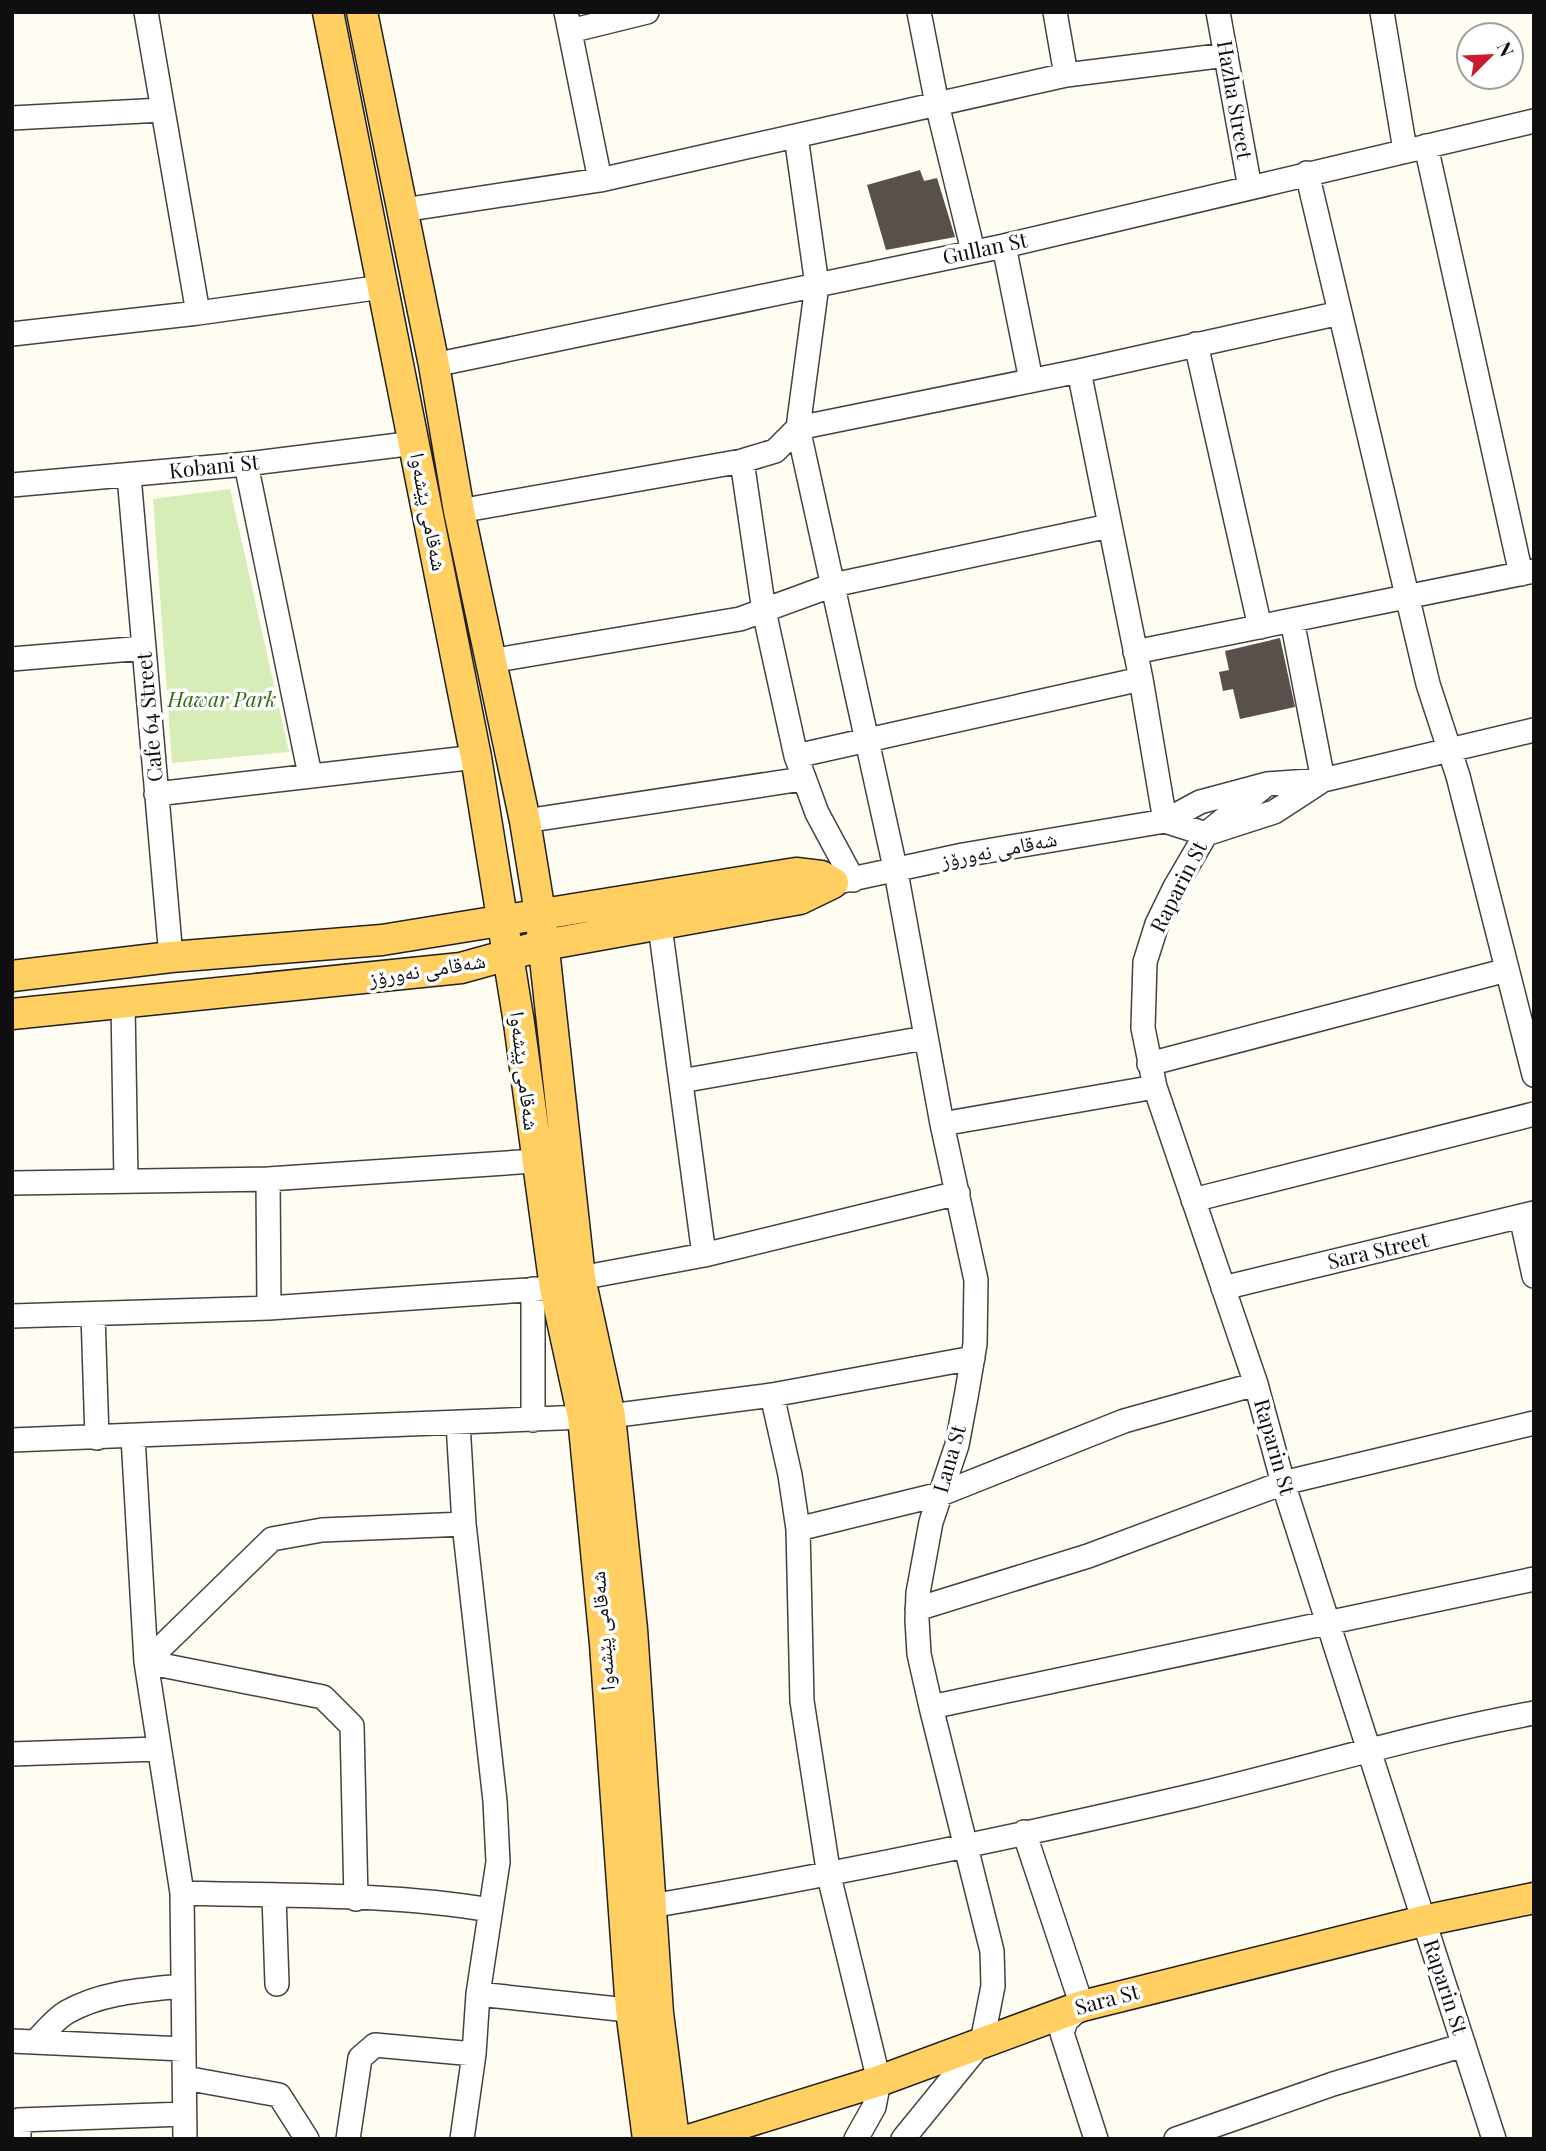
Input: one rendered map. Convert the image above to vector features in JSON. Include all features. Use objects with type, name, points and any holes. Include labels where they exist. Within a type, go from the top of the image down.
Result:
[{"type":"main road","name":"شەقامی پێشەوا","points":[[328,12],[476,757],[508,956],[535,1161],[556,1285],[596,1417],[632,1629],[651,1906],[644,2012],[674,2139]]},
{"type":"main road","name":"شەقامی پێشەوا","points":[[362,12],[435,365],[459,511],[525,821],[540,913],[544,945],[556,1285]]},
{"type":"main road","points":[[353,142],[387,134]]},
{"type":"main road","name":"شەقامی نەورۆز","points":[[12,975],[171,957],[382,940],[796,873],[843,882]]},
{"type":"main road","name":"شەقامی نەورۆز","points":[[12,1014],[414,974],[508,956],[544,945],[800,899],[843,882]]},
{"type":"main road","name":"شەقامی پێشەوا","points":[[596,1417],[605,1644],[644,2012],[649,2139]]},
{"type":"main road","name":"Sara St","points":[[692,2139],[879,2081],[1082,2006],[1423,1921],[1534,1898]]},
{"type":"street","points":[[146,12],[198,313]]},
{"type":"street","points":[[600,180],[568,22],[647,12]]},
{"type":"street","points":[[919,12],[937,104],[973,251]]},
{"type":"street","points":[[1055,12],[1066,75]]},
{"type":"street","name":"Hazha Street","points":[[1218,12],[1250,188]]},
{"type":"street","points":[[1135,652],[1527,572],[1382,12]]},
{"type":"street","points":[[403,210],[600,180],[1066,75],[1226,55]]},
{"type":"street","points":[[12,118],[162,110]]},
{"type":"street","name":"Gullan St","points":[[435,365],[1004,246],[1416,148],[1532,128]]},
{"type":"street","points":[[796,136],[817,285],[798,428]]},
{"type":"street","points":[[1307,173],[1428,684],[1449,748],[1534,1075]]},
{"type":"street","points":[[1004,246],[1031,380]]},
{"type":"street","points":[[12,334],[198,313],[382,287]]},
{"type":"street","points":[[459,511],[742,461],[775,451],[798,428],[1079,371],[1340,313]]},
{"type":"street","points":[[1196,344],[1260,627]]},
{"type":"street","points":[[1079,371],[1141,679],[1166,821]]},
{"type":"street","name":"Lana St","points":[[798,428],[896,872],[925,1038],[976,1280],[973,1358],[957,1445],[931,1522],[917,1609],[919,1654],[992,1951],[993,1986],[982,2042]]},
{"type":"street","name":"Kobani St","points":[[12,485],[246,464],[415,443]]},
{"type":"street","points":[[742,461],[764,611],[796,756],[802,779],[827,833],[843,882]]},
{"type":"street","points":[[246,464],[310,775]]},
{"type":"street","name":"Cafe 64 Street","points":[[129,476],[171,957]]},
{"type":"street","points":[[490,661],[740,619],[833,585],[1109,526]]},
{"type":"street","points":[[1292,620],[1323,780]]},
{"type":"street","points":[[12,659],[144,649]]},
{"type":"street","points":[[796,756],[867,738],[1141,679]]},
{"type":"street","name":"شەقامی نەورۆز","points":[[843,882],[962,855],[1166,821],[1200,803],[1267,784],[1323,780],[1534,730]]},
{"type":"street","points":[[156,794],[476,757]]},
{"type":"street","points":[[525,821],[802,779]]},
{"type":"street","name":"شەقامی نەورۆز","points":[[1166,821],[1206,834],[1274,812],[1323,780]]},
{"type":"street","name":"Raparin St","points":[[1267,784],[1206,834],[1163,912],[1146,962],[1143,1028],[1152,1076],[1256,1384],[1283,1483],[1494,2139]]},
{"type":"street","points":[[660,926],[704,1255]]},
{"type":"street","points":[[942,1124],[1152,1076],[1507,970]]},
{"type":"street","points":[[123,1004],[126,1181]]},
{"type":"street","points":[[681,1082],[925,1038]]},
{"type":"street","points":[[1193,1200],[1534,1114]]},
{"type":"street","points":[[12,1183],[268,1179],[535,1161]]},
{"type":"street","points":[[268,1179],[269,1308]]},
{"type":"street","points":[[12,1316],[269,1308],[556,1285],[704,1255],[958,1193]]},
{"type":"street","points":[[1527,1215],[1534,1276]]},
{"type":"street","name":"Sara Street","points":[[1223,1288],[1527,1215]]},
{"type":"street","points":[[533,1420],[556,1285]]},
{"type":"street","points":[[93,1314],[97,1438]]},
{"type":"street","points":[[12,1440],[596,1417],[772,1395],[973,1358]]},
{"type":"street","points":[[797,1529],[941,1494],[1124,1421],[1256,1384]]},
{"type":"street","points":[[772,1395],[790,1475],[797,1529],[802,1700],[829,1876],[879,2081],[874,2107],[856,2139]]},
{"type":"street","points":[[458,1423],[464,1524],[495,1801],[498,1862],[478,1994],[474,2054],[462,2139]]},
{"type":"street","points":[[917,1609],[1088,1556],[1283,1483],[1534,1423]]},
{"type":"street","points":[[133,1437],[146,1662],[157,1749],[182,1893],[185,2139]]},
{"type":"street","points":[[146,1662],[272,1539],[322,1530],[464,1524]]},
{"type":"street","points":[[931,1707],[1534,1579]]},
{"type":"street","points":[[146,1662],[323,1698],[352,1726],[356,1899]]},
{"type":"street","points":[[651,1906],[829,1876],[1210,1791],[1370,1748],[1534,1713]]},
{"type":"street","points":[[12,1754],[157,1749]]},
{"type":"street","points":[[1024,1832],[1082,2006],[1066,2021],[1062,2034],[1096,2139]]},
{"type":"street","points":[[182,1893],[451,1904],[490,1910]]},
{"type":"street","points":[[274,1896],[277,1984]]},
{"type":"street","points":[[24,2042],[64,2013],[94,2000],[130,1991],[183,1986]]},
{"type":"street","points":[[478,1994],[644,2012]]},
{"type":"street","points":[[24,2042],[183,2049]]},
{"type":"street","points":[[903,2139],[982,2042]]},
{"type":"street","points":[[348,2139],[360,2057],[367,2049],[374,2045],[474,2054]]},
{"type":"street","points":[[1175,2139],[1333,2084],[1464,2045]]},
{"type":"street","points":[[185,2078],[279,2095],[307,2139]]},
{"type":"street","points":[[19,2139],[19,2120],[184,2115]]},
{"type":"green space","name":"Hawar Park","points":[[230,489],[289,752],[172,763],[153,499]]},
{"type":"building","points":[[920,170],[924,181],[937,178],[955,237],[886,250],[867,185]]},
{"type":"building","points":[[1280,638],[1295,707],[1240,719],[1233,689],[1223,691],[1219,672],[1229,670],[1225,651]]}]
